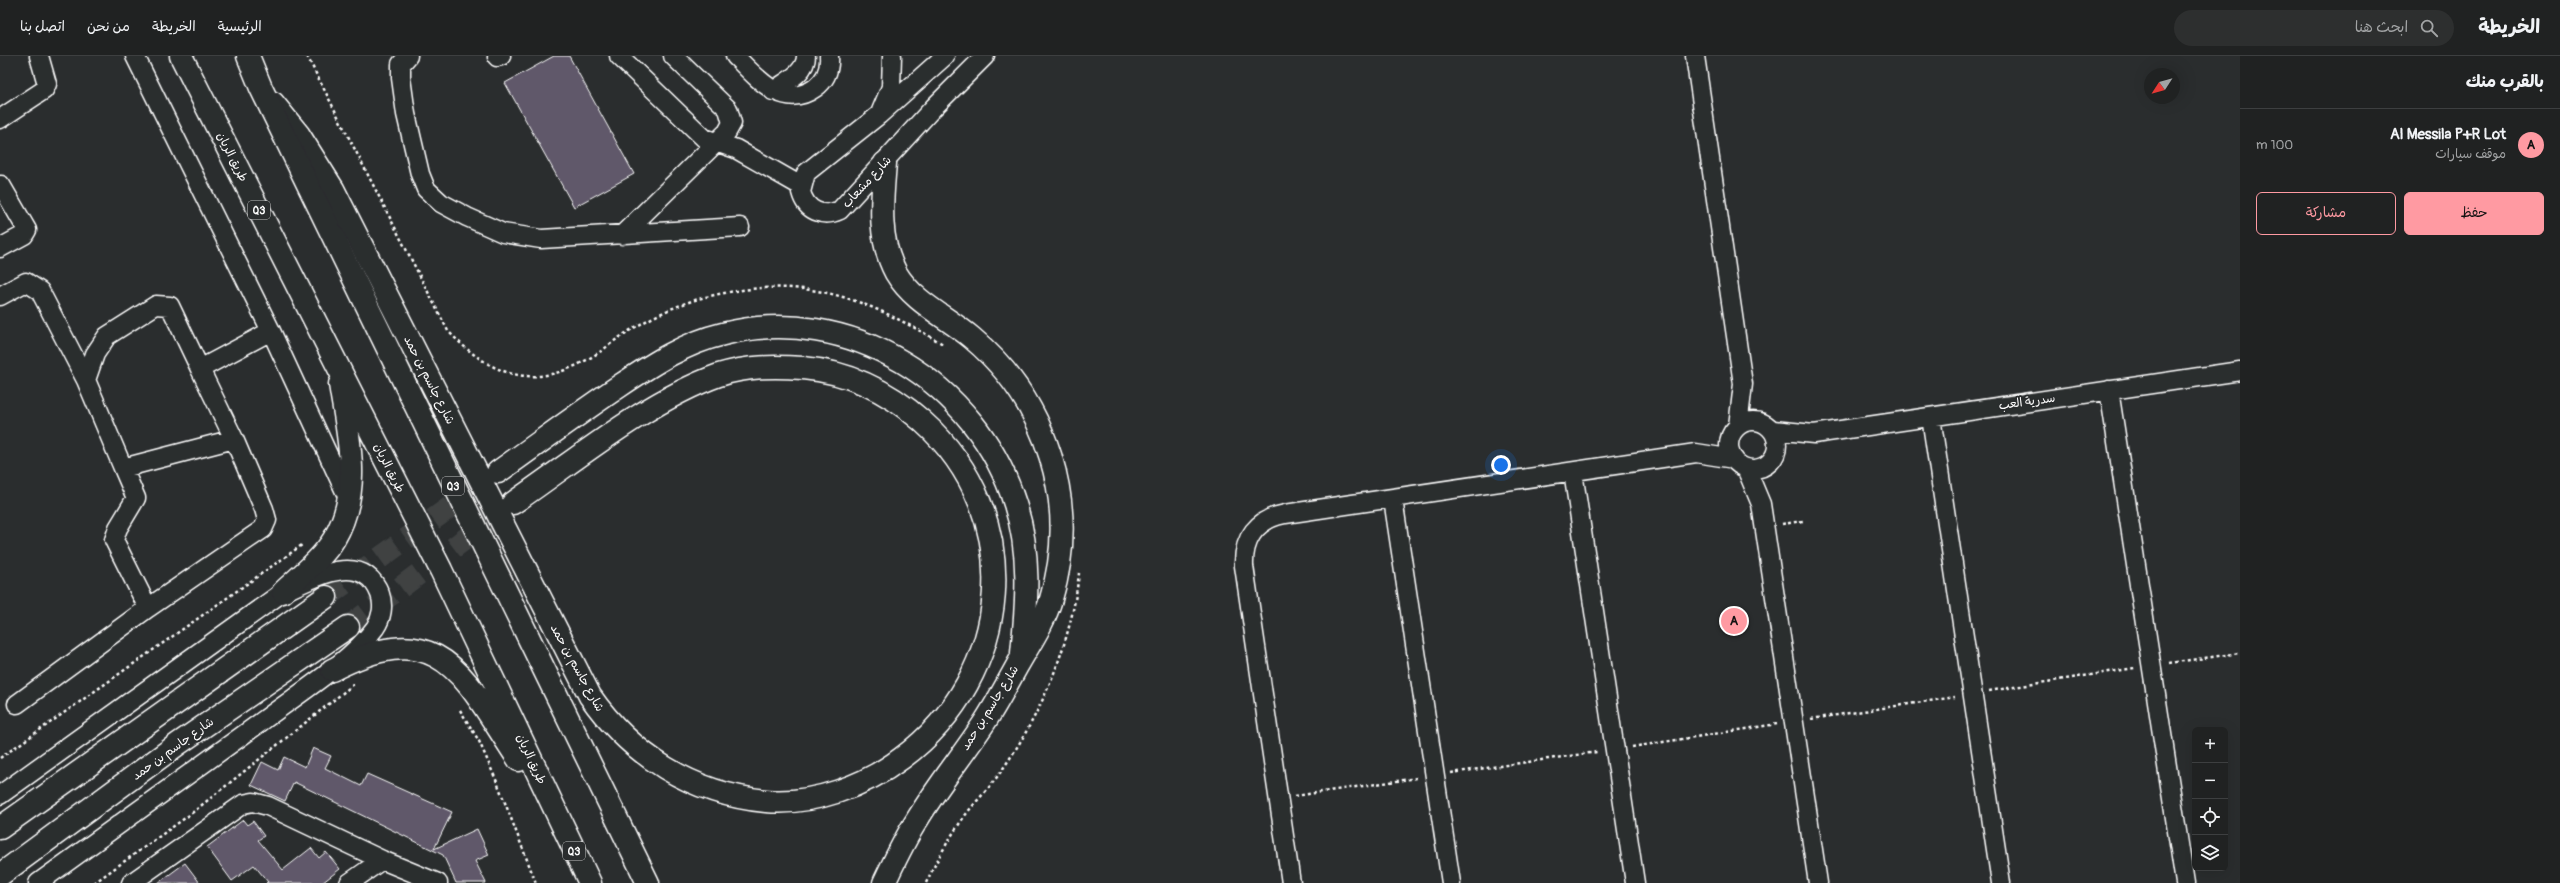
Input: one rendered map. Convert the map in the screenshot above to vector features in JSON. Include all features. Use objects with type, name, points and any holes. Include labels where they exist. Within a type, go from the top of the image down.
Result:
[{"type":"main road","name":"طريق الريان","points":[[181,56],[441,570],[590,883]]},
{"type":"main road","name":"Q3","points":[[248,56],[261,88],[648,883]]},
{"type":"main road","name":"شارع جاسم بن حمد","points":[[261,88],[299,135],[332,189],[590,696],[606,718],[622,736],[658,765],[681,778],[706,788],[754,800],[777,802],[802,800],[848,787],[869,779],[911,752],[929,735],[962,696],[979,661],[991,622],[996,572],[992,547],[978,498],[967,474],[934,431],[914,414],[870,385],[847,376],[821,370],[771,366],[745,369],[719,375],[670,398],[609,436],[513,503]]},
{"type":"main road","points":[[885,162],[881,225],[887,250],[896,272],[912,292],[970,336],[1007,372],[1033,411],[1046,441],[1059,503],[1061,557],[1045,617],[1022,658]]},
{"type":"main road","name":"شارع جاسم بن حمد","points":[[498,472],[597,401],[662,358],[688,345],[742,330],[779,327],[816,329],[852,338],[894,357],[937,386],[976,427],[1001,467],[1016,504],[1024,541],[1027,588],[1022,658],[985,721],[916,821],[884,883]]},
{"type":"main road","points":[[283,592],[325,551],[334,539],[346,514],[350,500],[352,474],[350,450],[336,363]]},
{"type":"main road","points":[[0,828],[326,597]]},
{"type":"main road","name":"شارع جاسم بن حمد","points":[[0,875],[178,744],[348,627]]},
{"type":"main road","points":[[332,670],[359,656],[402,646],[434,654],[447,661],[470,688],[559,818]]},
{"type":"street","points":[[0,119],[44,90],[47,84],[39,56]]},
{"type":"street","points":[[135,56],[271,331],[350,500]]},
{"type":"street","points":[[408,56],[401,64],[401,78],[406,114],[420,174],[426,189],[441,203],[484,226],[522,237],[562,239],[740,227]]},
{"type":"street","points":[[619,56],[694,131],[714,143],[736,149],[801,186],[806,173],[879,115],[945,56]]},
{"type":"street","points":[[622,235],[730,128],[731,113],[673,56]]},
{"type":"street","points":[[735,56],[774,91],[796,96],[811,91],[822,81],[830,68],[829,56]]},
{"type":"street","points":[[774,91],[799,72],[804,66],[806,56]]},
{"type":"street","points":[[879,115],[891,87],[892,56]]},
{"type":"street","name":"شارع مشعاب","points":[[801,186],[805,203],[813,211],[824,214],[835,213],[845,206],[934,107],[985,56]]},
{"type":"street","points":[[1695,56],[1743,384],[1735,429],[1729,446],[1761,504],[1818,883]]},
{"type":"street","points":[[0,184],[27,230],[24,235],[0,248]]},
{"type":"street","points":[[0,296],[26,282],[40,291],[86,380],[136,498],[118,528],[114,540],[148,608]]},
{"type":"street","points":[[18,704],[148,608],[263,528],[267,520],[264,509],[234,439],[170,306],[163,304],[156,305],[107,336],[96,354],[86,380]]},
{"type":"street","points":[[200,369],[271,331]]},
{"type":"street","name":"سدرية العب","points":[[1767,426],[1814,434],[2240,371]]},
{"type":"street","points":[[1743,384],[1767,426],[1777,437],[1773,459],[1761,504]]},
{"type":"street","points":[[2109,390],[2185,883]]},
{"type":"street","points":[[1931,416],[2001,883]]},
{"type":"street","points":[[1696,453],[1735,429],[1753,420],[1767,426]]},
{"type":"street","name":"سدرية العب","points":[[1773,459],[1814,434]]},
{"type":"street","points":[[123,468],[234,439]]},
{"type":"street","points":[[1291,883],[1249,610],[1243,552],[1247,539],[1254,529],[1273,516],[1696,453],[1762,468],[1773,459]]},
{"type":"street","points":[[1573,472],[1635,883]]},
{"type":"street","points":[[1393,499],[1451,883]]},
{"type":"street","points":[[0,795],[283,592],[317,577],[344,569],[363,572],[378,589],[382,600],[382,609],[375,627],[332,670],[38,883]]},
{"type":"street","points":[[131,883],[226,814],[243,804],[253,802],[268,806],[382,860],[438,883]]},
{"type":"street","points":[[349,883],[382,860]]},
{"type":"path","points":[[307,56],[448,331],[465,349],[482,361],[510,375],[532,377],[549,375],[574,367],[598,353],[620,336],[675,308],[710,296],[760,288],[794,288],[841,295],[897,317],[945,344]]},
{"type":"path","points":[[0,758],[307,542]]},
{"type":"path","points":[[1278,799],[1794,722],[2240,653]]},
{"type":"path","points":[[94,883],[188,816],[361,680]]},
{"type":"path","points":[[456,703],[479,741],[494,775],[536,883]]},
{"type":"building","points":[[554,56],[569,56],[634,174],[574,207],[505,83]]},
{"type":"building","points":[[313,748],[331,756],[325,768],[361,786],[367,774],[452,812],[434,849],[477,829],[489,855],[475,861],[486,883],[456,883],[443,855],[294,782],[285,801],[251,785],[262,762],[278,770],[284,757],[305,767]]},
{"type":"building","points":[[243,820],[247,825],[253,821],[264,836],[258,840],[283,870],[311,848],[319,858],[326,852],[340,869],[322,883],[266,883],[268,882],[254,865],[232,881],[207,847]]},
{"type":"building","points":[[185,863],[200,883],[158,883]]},
{"type":"tunnel","points":[[326,597],[497,473]]},
{"type":"tunnel","points":[[348,627],[513,503]]},
{"type":"place","name":"Al Messila P+R Lot","points":[[1734,621]]}]
